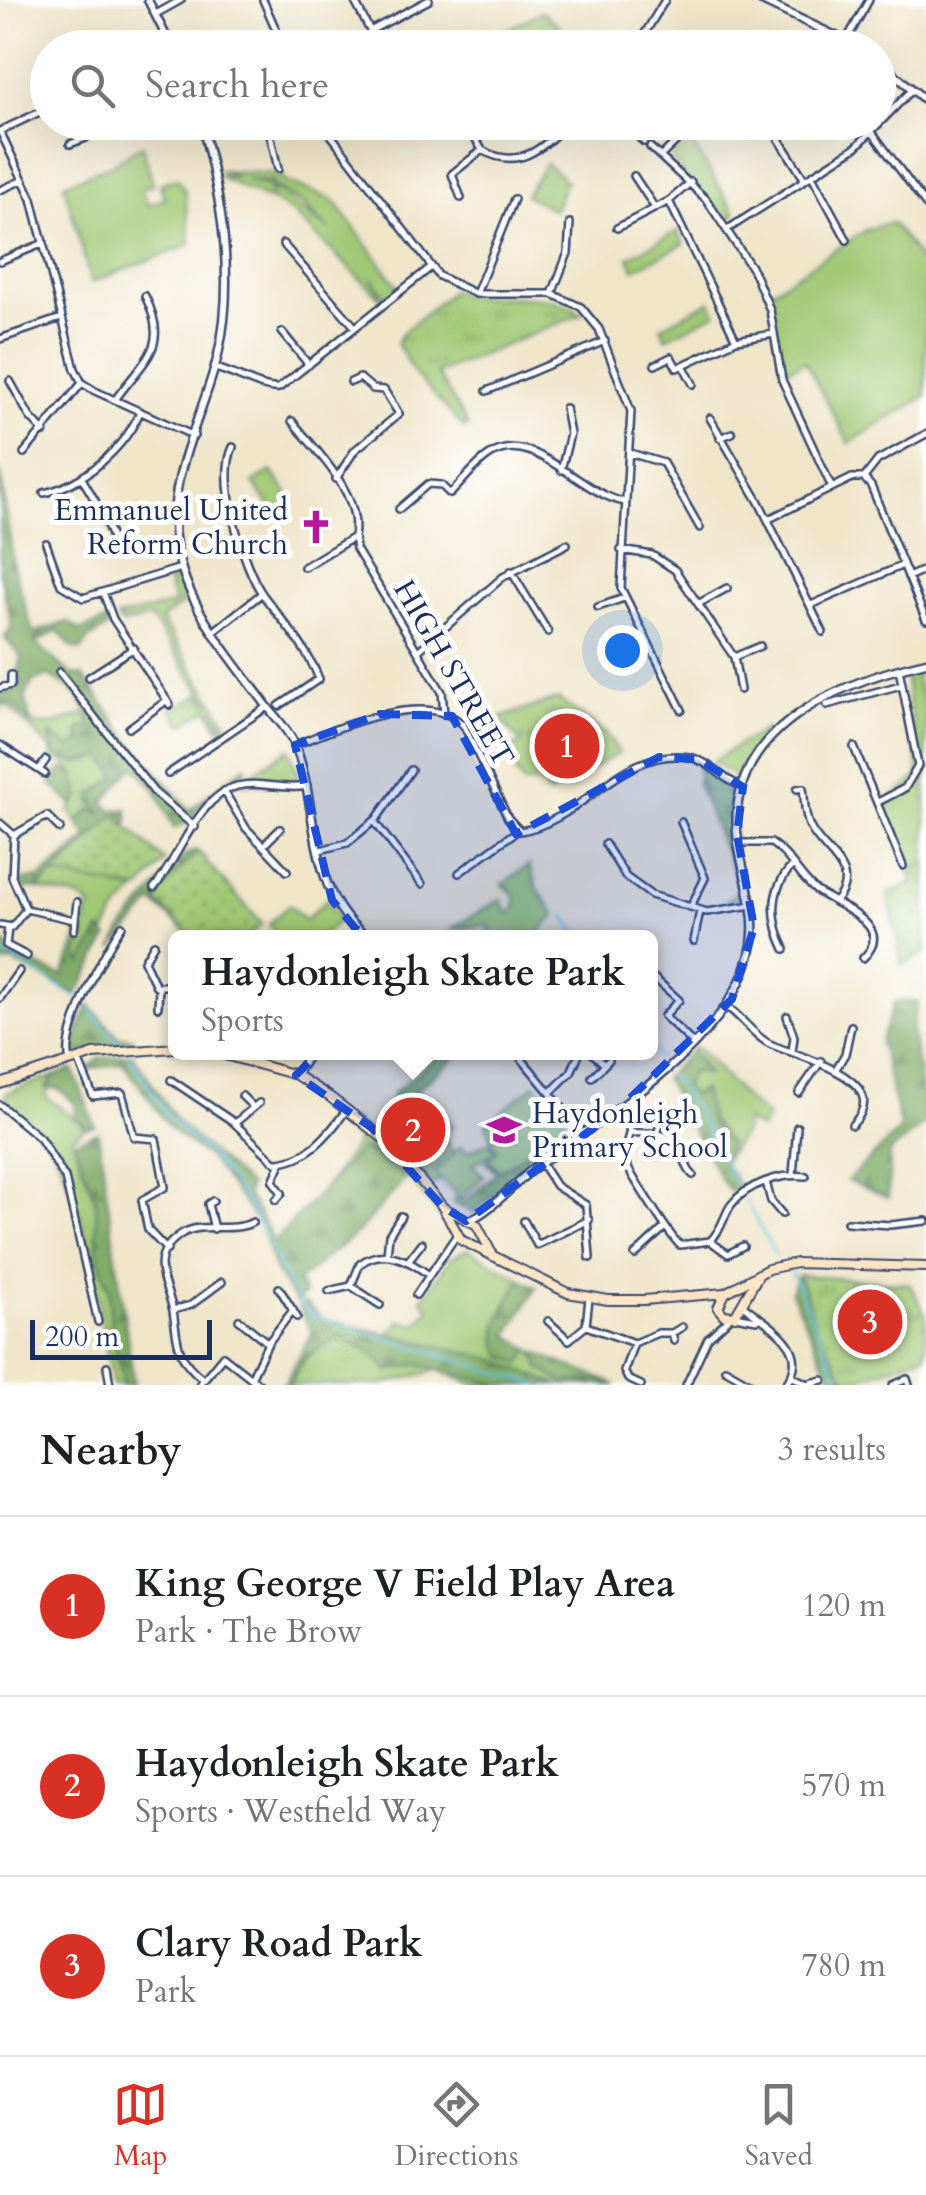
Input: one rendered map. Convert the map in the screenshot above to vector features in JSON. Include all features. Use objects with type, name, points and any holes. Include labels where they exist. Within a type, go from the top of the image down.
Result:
[{"type":"main road","points":[[0,1084],[74,1060],[132,1048],[168,1048]]},
{"type":"main road","points":[[243,1060],[296,1075],[388,1142],[468,1243],[547,1284],[589,1298],[644,1300],[727,1292],[774,1268],[820,1262],[926,1267]]},
{"type":"main road","points":[[0,1094],[12,1082]]},
{"type":"main road","points":[[442,1206],[467,1221],[494,1255]]},
{"type":"main road","points":[[457,1233],[467,1221]]},
{"type":"main road","points":[[468,1243],[479,1233]]},
{"type":"main road","points":[[695,1294],[734,1316],[759,1274]]},
{"type":"main road","points":[[727,1292],[742,1303]]},
{"type":"main road","points":[[718,1307],[727,1292]]},
{"type":"street","points":[[148,0],[164,30]]},
{"type":"street","points":[[156,14],[181,0]]},
{"type":"street","points":[[263,0],[276,30]]},
{"type":"street","points":[[354,0],[370,30],[429,0]]},
{"type":"street","points":[[647,30],[665,0]]},
{"type":"street","points":[[760,0],[827,30]]},
{"type":"street","points":[[852,30],[869,0]]},
{"type":"street","points":[[896,76],[926,101]]},
{"type":"street","points":[[896,107],[912,90]]},
{"type":"street","points":[[30,116],[0,130],[23,180],[44,243],[82,383],[194,436]]},
{"type":"street","points":[[70,144],[80,140]]},
{"type":"street","points":[[204,140],[224,254],[224,315],[215,368],[181,470],[173,514],[181,568],[212,632],[295,745],[332,900],[359,930]]},
{"type":"street","points":[[271,140],[278,169]]},
{"type":"street","points":[[334,140],[430,268],[450,284],[476,294],[552,294],[581,307],[605,341],[629,402],[630,452],[619,576],[624,598],[682,710]]},
{"type":"street","points":[[476,140],[482,150],[512,158],[542,150],[552,140]]},
{"type":"street","points":[[641,140],[691,182],[728,229],[764,291],[782,380],[832,488]]},
{"type":"street","points":[[661,156],[677,140]]},
{"type":"street","points":[[779,140],[805,180]]},
{"type":"street","points":[[728,229],[861,140]]},
{"type":"street","points":[[878,140],[926,204]]},
{"type":"street","points":[[461,198],[452,174],[482,150]]},
{"type":"street","points":[[634,176],[655,208]]},
{"type":"street","points":[[812,176],[847,240]]},
{"type":"street","points":[[0,190],[23,180]]},
{"type":"street","points":[[617,228],[668,201],[691,182]]},
{"type":"street","points":[[476,294],[514,199]]},
{"type":"street","points":[[668,201],[736,340]]},
{"type":"street","points":[[552,294],[568,253],[570,223]]},
{"type":"street","points":[[0,260],[44,243]]},
{"type":"street","points":[[282,244],[356,327]]},
{"type":"street","points":[[215,368],[243,374],[272,389],[430,268]]},
{"type":"street","points":[[115,400],[157,341],[157,323],[145,296]]},
{"type":"street","points":[[0,339],[62,318]]},
{"type":"street","points":[[282,332],[308,364]]},
{"type":"street","points":[[655,365],[672,357],[677,368],[736,340],[774,334]]},
{"type":"street","points":[[487,391],[605,341]]},
{"type":"street","points":[[683,366],[693,384]]},
{"type":"street","points":[[336,479],[355,450],[399,414],[384,390],[373,389],[360,378],[351,382]]},
{"type":"street","points":[[10,382],[30,417],[44,432]]},
{"type":"street","points":[[24,453],[82,383]]},
{"type":"street","points":[[561,470],[570,434],[566,408]]},
{"type":"street","points":[[44,494],[82,480],[132,427],[140,412]]},
{"type":"street","points":[[710,418],[768,519],[823,632]]},
{"type":"street","name":"HIGH STREET","points":[[292,421],[336,479],[354,511],[356,549],[444,697],[444,714],[464,726],[518,831]]},
{"type":"street","points":[[720,438],[732,432]]},
{"type":"street","points":[[864,478],[878,460],[926,434]]},
{"type":"street","points":[[234,447],[225,477],[228,503],[262,593],[300,642],[319,679],[279,706]]},
{"type":"street","points":[[399,508],[428,484],[440,485],[450,494],[484,459],[508,448],[532,450],[592,492],[625,502]]},
{"type":"street","points":[[630,452],[663,463],[700,528]]},
{"type":"street","points":[[768,519],[852,478],[864,478]]},
{"type":"street","points":[[864,478],[926,620]]},
{"type":"street","points":[[82,480],[103,514],[116,550]]},
{"type":"street","points":[[304,568],[354,537]]},
{"type":"street","points":[[46,543],[57,578],[66,591],[82,598],[104,595],[181,568]]},
{"type":"street","points":[[418,652],[510,572],[566,544]]},
{"type":"street","points":[[622,550],[667,562],[734,657],[740,690]]},
{"type":"street","points":[[810,605],[903,564]]},
{"type":"street","points":[[908,577],[926,569]]},
{"type":"street","points":[[510,572],[548,632]]},
{"type":"street","points":[[698,604],[727,588]]},
{"type":"street","points":[[212,632],[262,593]]},
{"type":"street","points":[[104,595],[113,619],[168,703],[128,728]]},
{"type":"street","points":[[598,608],[624,598]]},
{"type":"street","points":[[734,657],[760,646]]},
{"type":"street","points":[[89,677],[134,648]]},
{"type":"street","points":[[467,1221],[489,1209],[541,1163],[617,1111],[726,1007],[750,955],[752,905],[738,843],[742,786],[760,749],[799,710],[926,662]]},
{"type":"street","points":[[878,802],[905,788],[918,766],[899,670]]},
{"type":"street","points":[[59,672],[154,792],[195,826]]},
{"type":"street","points":[[0,688],[11,685],[12,675]]},
{"type":"street","points":[[828,705],[902,685]]},
{"type":"street","points":[[168,774],[267,707]]},
{"type":"street","points":[[295,745],[377,714],[444,714]]},
{"type":"street","points":[[0,745],[42,772],[46,760]]},
{"type":"street","points":[[854,747],[904,866]]},
{"type":"street","points":[[459,872],[518,831],[548,822],[634,766],[659,756],[698,759],[726,781],[742,786]]},
{"type":"street","points":[[320,850],[347,843],[374,821],[411,770]]},
{"type":"street","points":[[154,888],[195,826],[224,791],[248,784],[285,789],[307,786]]},
{"type":"street","points":[[797,789],[804,788],[811,830],[843,868],[844,881],[836,900]]},
{"type":"street","points":[[224,791],[242,822],[287,871]]},
{"type":"street","points":[[14,835],[48,816],[60,829]]},
{"type":"street","points":[[374,821],[422,884]]},
{"type":"street","points":[[681,822],[705,878],[691,906]]},
{"type":"street","points":[[0,824],[14,835]]},
{"type":"street","points":[[263,846],[280,829]]},
{"type":"street","points":[[14,835],[12,876],[26,909]]},
{"type":"street","points":[[738,843],[768,842],[794,864],[815,890],[856,913],[869,928],[871,947],[863,958]]},
{"type":"street","points":[[604,844],[634,885],[651,895],[700,911],[752,905]]},
{"type":"street","points":[[785,949],[774,922],[773,906],[783,877],[794,864]]},
{"type":"street","points":[[74,930],[77,902]]},
{"type":"street","points":[[26,909],[74,920]]},
{"type":"street","points":[[26,909],[8,928],[6,945],[27,956]]},
{"type":"street","points":[[694,941],[700,911]]},
{"type":"street","points":[[0,925],[8,928]]},
{"type":"street","points":[[122,926],[83,1004],[68,1046],[92,1096],[122,1093],[134,1137],[156,1139],[165,1186],[142,1200],[148,1230],[167,1250]]},
{"type":"street","points":[[154,944],[144,966],[150,981],[168,986]]},
{"type":"street","points":[[0,998],[18,973],[8,971]]},
{"type":"street","points":[[658,981],[679,1000],[664,1016],[692,1042]]},
{"type":"street","points":[[158,1007],[160,987]]},
{"type":"street","points":[[726,1007],[766,1041],[836,1069],[862,1104],[862,1114],[852,1125]]},
{"type":"street","points":[[787,1016],[794,1037],[792,1051]]},
{"type":"street","points":[[836,1069],[845,1054],[851,1026]]},
{"type":"street","points":[[296,1075],[305,1060]]},
{"type":"street","points":[[523,1060],[585,1136]]},
{"type":"street","points":[[550,1092],[571,1072],[575,1060]]},
{"type":"street","points":[[592,1078],[606,1062],[603,1060]]},
{"type":"street","points":[[800,1093],[821,1061]]},
{"type":"street","points":[[171,1080],[234,1124],[263,1156],[281,1162]]},
{"type":"street","points":[[234,1124],[255,1104],[242,1096]]},
{"type":"street","points":[[0,1105],[40,1138],[65,1178],[95,1319]]},
{"type":"street","points":[[288,1200],[273,1181],[281,1162],[316,1145],[347,1109]]},
{"type":"street","points":[[617,1111],[630,1132],[626,1164],[658,1210],[664,1228],[680,1245],[710,1240],[728,1254],[743,1246]]},
{"type":"street","points":[[0,1116],[14,1116]]},
{"type":"street","points":[[658,1132],[661,1118]]},
{"type":"street","points":[[793,1175],[797,1127]]},
{"type":"street","points":[[630,1132],[658,1132],[678,1146],[688,1172],[694,1175]]},
{"type":"street","points":[[541,1163],[558,1188],[586,1205],[590,1258]]},
{"type":"street","points":[[710,1240],[736,1200],[766,1182],[806,1176]]},
{"type":"street","points":[[766,1182],[771,1200],[782,1214]]},
{"type":"street","points":[[276,1200],[282,1194]]},
{"type":"street","points":[[212,1201],[208,1204],[214,1228]]},
{"type":"street","points":[[479,1233],[489,1209]]},
{"type":"street","points":[[387,1255],[388,1235],[401,1216]]},
{"type":"street","points":[[524,1220],[538,1245],[588,1220]]},
{"type":"street","points":[[847,1222],[926,1221]]},
{"type":"street","points":[[252,1237],[250,1224],[188,1231],[167,1250],[161,1280],[173,1310],[174,1340],[201,1382],[223,1356],[260,1385]]},
{"type":"street","points":[[635,1255],[664,1228]]},
{"type":"street","points":[[414,1297],[448,1254],[457,1233]]},
{"type":"street","points":[[408,1261],[422,1243]]},
{"type":"street","points":[[448,1254],[468,1243]]},
{"type":"street","points":[[350,1286],[362,1262],[387,1255],[408,1261],[429,1275]]},
{"type":"street","points":[[173,1310],[191,1304],[222,1282]]},
{"type":"street","points":[[329,1291],[350,1286],[380,1305]]},
{"type":"street","points":[[251,1378],[268,1343],[296,1314],[279,1288]]},
{"type":"street","points":[[548,1321],[568,1340],[586,1326],[589,1298]]},
{"type":"street","points":[[742,1303],[782,1333],[791,1346],[792,1376],[784,1385]]},
{"type":"street","points":[[686,1385],[713,1330],[718,1307]]},
{"type":"street","points":[[713,1330],[734,1316],[760,1320]]},
{"type":"street","points":[[240,1320],[268,1343]]},
{"type":"street","points":[[586,1326],[634,1343],[682,1327]]},
{"type":"street","points":[[672,1333],[674,1341]]},
{"type":"street","points":[[634,1343],[624,1371],[628,1379],[640,1385]]},
{"type":"street","points":[[724,1369],[753,1385]]},
{"type":"street","points":[[106,1370],[110,1385]]},
{"type":"street","points":[[792,1376],[810,1384],[824,1380]]},
{"type":"street","points":[[893,1385],[907,1380],[909,1385]]},
{"type":"highlighted area","points":[[380,714],[452,716],[516,834],[659,757],[698,759],[743,787],[737,834],[754,927],[732,999],[617,1111],[480,1215],[466,1221],[442,1206],[372,1128],[296,1075],[410,964],[355,928],[332,900],[295,745]]},
{"type":"green space","points":[[542,11],[564,30],[506,30]]},
{"type":"green space","points":[[690,140],[736,214],[731,218],[722,216],[672,160],[672,149]]},
{"type":"green space","points":[[142,145],[153,184],[141,189],[148,205],[165,199],[160,184],[177,178],[185,190],[190,245],[91,282],[64,184],[111,165]]},
{"type":"green space","points":[[546,163],[566,181],[554,210],[525,195]]},
{"type":"green space","points":[[218,171],[282,174],[283,181],[333,199],[399,288],[387,298],[371,278],[383,301],[296,216],[272,200],[272,187],[330,230],[302,203],[271,184],[273,178],[270,183],[245,180],[269,186],[269,200],[219,177],[238,177]]},
{"type":"green space","points":[[892,223],[926,268],[926,396],[849,443],[805,361],[784,371],[769,292],[866,230]]},
{"type":"green space","points":[[678,231],[684,244],[634,269],[629,257]]},
{"type":"green space","points":[[452,291],[552,300],[582,314],[437,373],[468,426],[464,428],[413,372],[397,343],[402,333]]},
{"type":"green space","points":[[710,301],[716,313],[666,338],[661,327]]},
{"type":"green space","points":[[0,470],[14,568],[33,633],[68,622],[80,631],[108,620],[111,625],[89,639],[81,650],[71,647],[58,630],[36,643],[72,675],[83,676],[128,738],[190,810],[245,766],[247,769],[193,812],[197,818],[174,828],[156,790],[136,768],[131,769],[104,802],[111,810],[128,809],[128,822],[121,828],[102,828],[38,889],[22,888],[18,881],[40,878],[88,838],[78,822],[91,809],[102,814],[91,795],[117,777],[103,757],[79,763],[55,756],[51,735],[70,747],[83,741],[78,733],[82,728],[91,727],[82,701],[68,687],[48,676],[32,682],[25,697],[31,724],[12,703],[0,706],[0,696],[22,684],[17,674],[21,657],[5,638],[12,627],[0,573]]},
{"type":"green space","points":[[271,471],[293,500],[276,514],[253,483]]},
{"type":"green space","points":[[172,576],[180,586],[183,604],[161,619],[228,725],[224,727],[211,709],[222,732],[208,709],[183,725],[172,710],[200,694],[210,705],[151,618],[122,624],[117,618],[175,604],[166,577]]},
{"type":"green space","points":[[914,670],[926,714],[926,863],[914,869],[884,809],[919,773],[905,676]]},
{"type":"green space","points":[[558,699],[608,735],[619,753],[549,794],[538,782],[524,784],[503,754],[521,743],[505,725],[478,734],[472,727]]},
{"type":"green space","points":[[12,702],[37,724],[53,724],[87,714],[91,727],[78,733],[83,739],[70,747],[50,737],[57,757],[83,763],[103,756],[117,777],[91,802],[104,811],[101,815],[94,809],[78,822],[70,811],[80,796],[74,774],[64,761],[52,764],[51,749],[7,705]]},
{"type":"green space","points":[[766,728],[737,777],[712,762]]},
{"type":"green space","points":[[289,749],[299,775],[294,784],[237,783]]},
{"type":"green space","points":[[698,766],[732,795],[734,852],[743,898],[715,909],[741,889],[697,784]]},
{"type":"green space","points":[[62,768],[74,774],[80,796],[73,805],[51,784]]},
{"type":"green space","points":[[115,815],[165,861],[140,890],[54,875]]},
{"type":"green space","points":[[196,850],[205,858],[205,864],[158,903],[185,930],[153,902],[113,949],[124,927],[185,855]]},
{"type":"green space","points":[[197,851],[262,924],[256,930],[185,930],[158,903],[157,897]]},
{"type":"green space","points":[[926,863],[926,954],[902,965],[888,893],[913,883],[910,871]]},
{"type":"green space","points":[[529,865],[538,890],[556,915],[542,930],[489,930],[489,925],[451,929],[501,899],[508,914],[516,907],[515,895],[503,884]]},
{"type":"green space","points":[[54,875],[137,890],[115,914],[106,932],[100,931],[82,964],[77,957],[90,905],[79,898],[38,889]]},
{"type":"green space","points":[[327,899],[340,920],[328,930],[273,930],[269,924],[289,905],[305,920]]},
{"type":"green space","points":[[81,929],[86,935],[77,957],[82,963],[100,931],[108,937],[77,994],[13,962],[0,964],[0,930],[15,954],[63,976]]},
{"type":"green space","points":[[917,1001],[912,1029],[926,1122],[890,1152],[888,1198],[847,1181],[901,1129],[880,1043],[894,1002]]},
{"type":"green space","points":[[89,1005],[119,1037],[133,1038],[134,1042],[74,1054],[71,1049]]},
{"type":"green space","points":[[696,1047],[768,1116],[761,1129],[745,1121],[744,1133],[724,1160],[721,1133],[709,1118],[704,1095],[692,1095],[684,1086],[687,1075],[703,1066],[691,1051]]},
{"type":"green space","points":[[691,1051],[708,1074],[691,1072],[684,1086],[692,1095],[703,1089],[711,1123],[729,1144],[723,1161],[741,1190],[735,1196],[722,1181],[664,1078]]},
{"type":"green space","points":[[132,1054],[179,1124],[249,1186],[246,1194],[264,1223],[259,1224],[211,1160],[172,1130],[123,1063],[88,1069],[99,1059]]},
{"type":"green space","points":[[433,1060],[453,1060],[406,1098],[394,1101],[392,1094]]},
{"type":"green space","points":[[73,1069],[95,1126],[86,1128],[75,1116],[76,1104],[59,1089],[46,1088],[56,1075]]},
{"type":"green space","points":[[56,1075],[45,1096],[86,1127],[72,1138],[96,1202],[99,1263],[109,1288],[111,1331],[124,1385],[113,1385],[90,1256],[61,1164],[42,1132],[5,1103],[6,1093]]},
{"type":"green space","points":[[535,1084],[569,1124],[500,1171],[488,1159],[497,1151],[486,1124]]},
{"type":"green space","points":[[412,1088],[434,1108],[430,1112],[433,1116],[438,1113],[452,1126],[443,1134],[453,1153],[434,1173],[440,1180],[433,1185],[399,1147],[383,1120],[390,1104],[408,1119],[393,1102]]},
{"type":"green space","points":[[350,1118],[385,1146],[388,1151],[377,1141],[371,1147],[407,1171],[455,1235],[410,1179],[366,1148],[323,1191],[358,1141],[341,1124]]},
{"type":"green space","points":[[569,1124],[573,1136],[518,1172],[474,1213],[453,1203],[455,1197],[467,1199],[497,1173],[485,1161],[501,1171]]},
{"type":"green space","points":[[98,1132],[134,1385],[124,1385],[111,1331],[109,1288],[97,1253],[96,1202],[74,1142]]},
{"type":"green space","points":[[490,1141],[495,1153],[472,1164],[484,1176],[460,1199],[434,1173],[461,1146],[467,1152]]},
{"type":"green space","points":[[362,1148],[406,1178],[359,1231],[298,1281],[304,1293],[297,1304],[276,1272],[261,1228],[266,1226],[273,1242]]},
{"type":"green space","points":[[468,1249],[521,1279],[498,1326],[496,1337],[506,1356],[520,1363],[530,1349],[547,1371],[564,1383],[582,1379],[594,1385],[475,1385],[438,1370],[380,1385],[289,1385],[309,1356],[330,1342],[339,1338],[369,1351],[401,1321],[416,1324],[430,1310],[422,1299],[451,1258]]},
{"type":"green space","points":[[799,1275],[910,1284],[926,1315],[926,1355],[860,1378],[846,1378],[817,1330]]},
{"type":"green space","points":[[797,1278],[808,1285],[847,1385],[835,1385],[791,1292]]},
{"type":"green space","points":[[521,1279],[537,1287],[508,1335],[530,1349],[521,1363],[503,1357],[497,1336],[501,1317]]},
{"type":"green space","points":[[305,1303],[322,1319],[494,1359],[557,1385],[500,1385],[418,1364],[389,1371],[369,1351],[339,1338],[305,1357],[289,1385],[284,1385],[312,1333],[299,1308]]},
{"type":"green space","points":[[534,1352],[616,1385],[564,1383],[541,1369]]},
{"type":"waterway","points":[[565,915],[575,930]]},
{"type":"waterway","points":[[0,951],[80,999]]},
{"type":"waterway","points":[[85,1005],[122,1046]]},
{"type":"waterway","points":[[130,1056],[167,1116],[208,1153],[249,1204],[292,1292],[310,1315],[538,1385]]},
{"type":"waterway","points":[[668,1074],[696,1110],[738,1189]]},
{"type":"waterway","points":[[745,1200],[776,1256]]},
{"type":"waterway","points":[[791,1271],[842,1385]]},
{"type":"place","name":"Emmanuel United Reform Church","points":[[316,527]]},
{"type":"place","name":"King George V Field Play Area","points":[[567,746]]},
{"type":"place","name":"Haydonleigh Skate Park","points":[[413,1130]]},
{"type":"place","name":"Haydonleigh Primary School","points":[[504,1130]]},
{"type":"place","name":"Clary Road Park","points":[[870,1322]]}]
